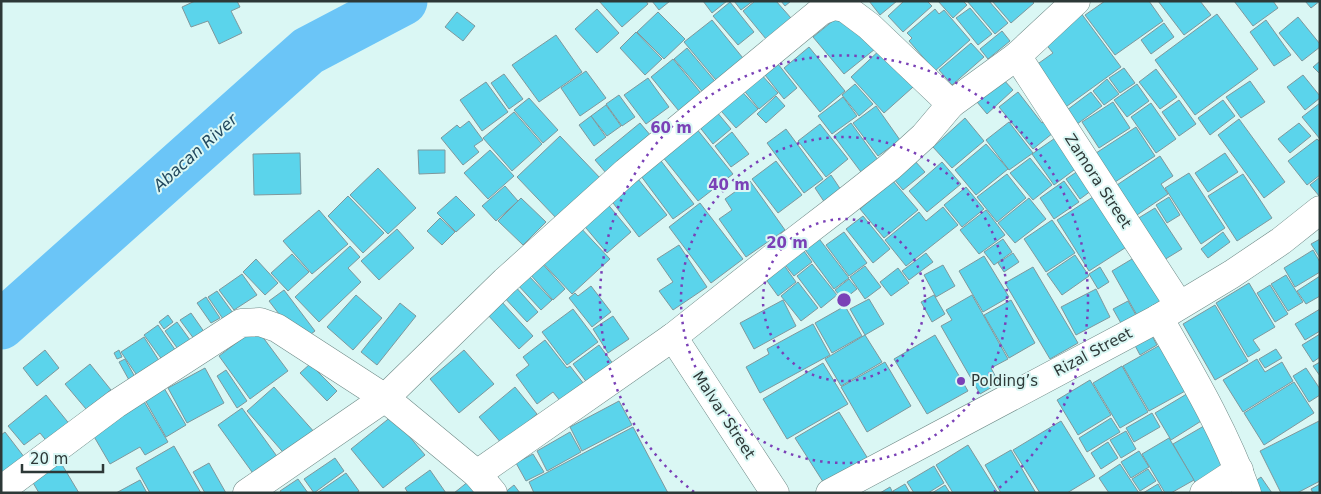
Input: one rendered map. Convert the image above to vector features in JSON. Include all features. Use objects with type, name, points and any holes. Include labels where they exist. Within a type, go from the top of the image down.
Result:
[{"type":"street","points":[[1,490],[116,404],[241,323],[260,322],[277,328],[385,398],[485,483],[891,166],[924,136],[951,104],[1017,56],[1076,1]]},
{"type":"street","points":[[247,493],[385,398],[506,281],[626,172],[821,11],[834,6],[845,8],[869,26],[951,104]]},
{"type":"street","name":"Zamora Street","points":[[1017,56],[1169,311],[1201,392],[1243,482]]},
{"type":"street","name":"Rizal Street","points":[[830,493],[1169,311],[1232,274],[1320,210]]},
{"type":"street","name":"Malvar Street","points":[[673,337],[774,493]]},
{"type":"street","points":[[1204,493],[1243,482]]},
{"type":"building","points":[[195,1],[237,1],[240,7],[231,11],[242,33],[219,44],[208,21],[191,27],[182,7]]},
{"type":"building","points":[[599,1],[646,1],[648,4],[622,27]]},
{"type":"building","points":[[652,1],[670,1],[659,10]]},
{"type":"building","points":[[703,1],[727,1],[712,13]]},
{"type":"building","points":[[734,1],[753,1],[741,10]]},
{"type":"building","points":[[755,1],[776,1],[791,18],[766,39],[743,11]]},
{"type":"building","points":[[781,1],[791,1],[785,6]]},
{"type":"building","points":[[869,1],[897,1],[880,15]]},
{"type":"building","points":[[904,1],[927,1],[932,6],[903,32],[888,16]]},
{"type":"building","points":[[938,1],[963,1],[967,5],[953,18]]},
{"type":"building","points":[[967,1],[989,1],[1008,23],[995,34]]},
{"type":"building","points":[[992,1],[1032,1],[1034,3],[1011,23]]},
{"type":"building","points":[[1105,1],[1149,1],[1163,21],[1115,55],[1085,15]]},
{"type":"building","points":[[1158,1],[1200,1],[1211,15],[1184,35]]},
{"type":"building","points":[[1234,1],[1273,1],[1278,8],[1253,26]]},
{"type":"building","points":[[1305,1],[1320,1],[1311,8]]},
{"type":"building","points":[[730,2],[754,32],[738,45],[713,16]]},
{"type":"building","points":[[970,8],[992,34],[978,45],[956,18]]},
{"type":"building","points":[[597,9],[619,33],[597,53],[575,29]]},
{"type":"building","points":[[935,9],[939,14],[944,10],[970,40],[935,71],[909,41],[912,38],[907,33]]},
{"type":"building","points":[[1078,9],[1121,67],[1063,109],[1032,68],[1053,53],[1040,37]]},
{"type":"building","points":[[845,11],[875,49],[844,74],[813,37]]},
{"type":"building","points":[[457,12],[475,26],[463,41],[445,27]]},
{"type":"building","points":[[658,12],[685,39],[664,59],[637,32]]},
{"type":"building","points":[[1217,14],[1258,69],[1195,115],[1155,60]]},
{"type":"building","points":[[1298,17],[1320,44],[1320,47],[1302,61],[1279,33]]},
{"type":"building","points":[[712,20],[747,63],[721,86],[684,42]]},
{"type":"building","points":[[1266,20],[1291,55],[1274,66],[1250,32]]},
{"type":"building","points":[[1164,23],[1174,37],[1151,54],[1141,40]]},
{"type":"building","points":[[1002,31],[1010,41],[988,59],[980,49]]},
{"type":"building","points":[[636,32],[662,59],[645,75],[620,48]]},
{"type":"building","points":[[556,35],[582,72],[539,102],[512,65]]},
{"type":"building","points":[[971,43],[984,57],[952,85],[939,70]]},
{"type":"building","points":[[884,46],[922,79],[884,113],[851,77]]},
{"type":"building","points":[[809,47],[845,91],[820,112],[784,68]]},
{"type":"building","points":[[687,48],[719,86],[706,96],[674,59]]},
{"type":"building","points":[[673,59],[705,98],[683,116],[651,77]]},
{"type":"building","points":[[1320,61],[1320,74],[1313,67]]},
{"type":"building","points":[[778,64],[797,88],[784,99],[765,75]]},
{"type":"building","points":[[1124,68],[1135,83],[1120,93],[1109,78]]},
{"type":"building","points":[[1156,69],[1177,97],[1160,109],[1139,82]]},
{"type":"building","points":[[586,71],[606,98],[580,116],[561,88]]},
{"type":"building","points":[[760,73],[778,93],[759,109],[742,88]]},
{"type":"building","points":[[504,74],[523,99],[509,109],[491,83]]},
{"type":"building","points":[[1303,75],[1320,96],[1305,110],[1287,87]]},
{"type":"building","points":[[648,78],[669,107],[646,124],[624,95]]},
{"type":"building","points":[[1003,79],[1013,90],[987,114],[977,102]]},
{"type":"building","points":[[1107,79],[1119,94],[1104,105],[1093,91]]},
{"type":"building","points":[[1250,81],[1265,102],[1241,118],[1226,97]]},
{"type":"building","points":[[486,82],[508,112],[482,131],[460,100]]},
{"type":"building","points":[[855,84],[873,104],[859,116],[842,95]]},
{"type":"building","points":[[1137,84],[1149,101],[1127,117],[1114,100]]},
{"type":"building","points":[[736,85],[758,109],[736,128],[715,104]]},
{"type":"building","points":[[1018,92],[1042,123],[1048,118],[1058,129],[1033,149],[999,107]]},
{"type":"building","points":[[1091,92],[1102,106],[1073,127],[1063,113]]},
{"type":"building","points":[[619,95],[635,117],[622,126],[606,104]]},
{"type":"building","points":[[776,96],[785,106],[766,123],[757,114]]},
{"type":"building","points":[[843,97],[857,116],[832,134],[818,116]]},
{"type":"building","points":[[529,98],[558,130],[543,143],[514,110]]},
{"type":"building","points":[[1179,100],[1196,124],[1179,136],[1162,112]]},
{"type":"building","points":[[1223,100],[1235,116],[1210,135],[1198,118]]},
{"type":"building","points":[[1113,102],[1130,128],[1099,148],[1082,122]]},
{"type":"building","points":[[1151,103],[1176,139],[1156,153],[1131,117]]},
{"type":"building","points":[[1320,103],[1320,139],[1302,117]]},
{"type":"building","points":[[606,105],[621,126],[607,136],[591,116]]},
{"type":"building","points":[[711,105],[731,129],[713,144],[694,120]]},
{"type":"building","points":[[876,106],[900,140],[878,156],[853,123]]},
{"type":"building","points":[[514,112],[542,144],[512,171],[483,138]]},
{"type":"building","points":[[591,116],[606,137],[594,146],[579,125]]},
{"type":"building","points":[[965,118],[984,141],[952,168],[933,147]]},
{"type":"building","points":[[1239,119],[1285,182],[1264,198],[1218,135]]},
{"type":"building","points":[[469,121],[483,140],[474,146],[479,152],[463,165],[441,138],[457,125],[460,128]]},
{"type":"building","points":[[1009,122],[1033,153],[1009,170],[986,140]]},
{"type":"building","points":[[640,123],[657,143],[612,180],[595,160]]},
{"type":"building","points":[[851,123],[878,160],[861,172],[834,136]]},
{"type":"building","points":[[1299,123],[1311,136],[1290,153],[1278,139]]},
{"type":"building","points":[[820,124],[848,159],[826,177],[798,141]]},
{"type":"building","points":[[1136,127],[1155,156],[1112,184],[1093,155]]},
{"type":"building","points":[[696,128],[733,174],[698,201],[662,156]]},
{"type":"building","points":[[786,129],[823,179],[804,193],[767,143]]},
{"type":"building","points":[[732,132],[749,154],[731,167],[715,146]]},
{"type":"building","points":[[1061,134],[1082,164],[1054,185],[1032,154]]},
{"type":"building","points":[[560,136],[602,180],[559,221],[517,177]]},
{"type":"building","points":[[1317,139],[1320,142],[1320,175],[1307,185],[1288,161]]},
{"type":"building","points":[[986,144],[1008,169],[976,195],[955,170]]},
{"type":"building","points":[[418,150],[445,150],[445,173],[419,174]]},
{"type":"building","points":[[490,150],[514,176],[488,199],[464,173]]},
{"type":"building","points":[[300,153],[301,194],[254,195],[253,154]]},
{"type":"building","points":[[1225,153],[1238,172],[1208,192],[1195,173]]},
{"type":"building","points":[[1160,156],[1173,176],[1161,184],[1168,194],[1134,217],[1114,187]]},
{"type":"building","points":[[658,157],[694,204],[673,219],[638,172]]},
{"type":"building","points":[[1030,158],[1052,185],[1033,200],[1010,173]]},
{"type":"building","points":[[914,160],[925,172],[903,190],[893,178]]},
{"type":"building","points":[[776,161],[802,195],[778,213],[752,179]]},
{"type":"building","points":[[942,162],[961,184],[927,212],[909,191]]},
{"type":"building","points":[[378,168],[416,208],[388,234],[350,195]]},
{"type":"building","points":[[1081,169],[1095,188],[1080,199],[1066,179]]},
{"type":"building","points":[[1189,173],[1225,228],[1201,244],[1165,188]]},
{"type":"building","points":[[634,174],[667,215],[639,237],[607,195]]},
{"type":"building","points":[[1007,174],[1026,198],[997,222],[977,197]]},
{"type":"building","points":[[1243,174],[1272,218],[1237,241],[1208,196]]},
{"type":"building","points":[[831,175],[845,196],[829,209],[815,188]]},
{"type":"building","points":[[1320,177],[1320,197],[1310,185]]},
{"type":"building","points":[[750,181],[785,230],[746,257],[719,219],[732,210],[725,199]]},
{"type":"building","points":[[893,181],[918,210],[884,238],[860,209]]},
{"type":"building","points":[[1064,181],[1079,202],[1054,219],[1040,198]]},
{"type":"building","points":[[505,186],[518,201],[496,221],[482,206]]},
{"type":"building","points":[[966,187],[984,209],[962,227],[944,205]]},
{"type":"building","points":[[1096,195],[1128,246],[1089,271],[1057,220]]},
{"type":"building","points":[[348,196],[384,233],[363,253],[328,216]]},
{"type":"building","points":[[456,196],[475,215],[456,232],[437,213]]},
{"type":"building","points":[[1169,197],[1180,215],[1167,223],[1156,205]]},
{"type":"building","points":[[521,198],[546,222],[523,245],[498,221]]},
{"type":"building","points":[[1029,198],[1046,219],[1015,243],[998,223]]},
{"type":"building","points":[[605,201],[631,232],[607,253],[581,222]]},
{"type":"building","points":[[700,203],[743,259],[711,283],[669,227]]},
{"type":"building","points":[[943,207],[958,225],[906,266],[885,240],[919,212],[926,221]]},
{"type":"building","points":[[1155,208],[1182,249],[1159,263],[1132,222]]},
{"type":"building","points":[[319,210],[348,244],[312,274],[283,241]]},
{"type":"building","points":[[986,210],[1005,235],[979,254],[960,230]]},
{"type":"building","points":[[863,216],[890,249],[873,263],[846,229]]},
{"type":"building","points":[[440,218],[455,232],[442,245],[427,231]]},
{"type":"building","points":[[1052,220],[1075,253],[1046,272],[1024,239]]},
{"type":"building","points":[[578,225],[610,259],[572,294],[540,260]]},
{"type":"building","points":[[397,229],[414,248],[379,280],[361,261]]},
{"type":"building","points":[[844,232],[867,263],[849,276],[826,245]]},
{"type":"building","points":[[1223,232],[1230,242],[1208,258],[1201,249]]},
{"type":"building","points":[[817,236],[849,278],[834,289],[803,247]]},
{"type":"building","points":[[1003,239],[1012,252],[994,265],[984,252]]},
{"type":"building","points":[[1320,239],[1320,258],[1311,244]]},
{"type":"building","points":[[679,245],[707,287],[673,310],[659,291],[673,282],[657,259]]},
{"type":"building","points":[[350,246],[360,257],[348,268],[361,282],[319,322],[295,297]]},
{"type":"building","points":[[801,247],[812,262],[794,276],[782,261]]},
{"type":"building","points":[[1313,250],[1320,262],[1320,272],[1295,287],[1284,268]]},
{"type":"building","points":[[926,253],[933,262],[909,280],[902,271]]},
{"type":"building","points":[[1013,253],[1019,262],[1004,272],[998,263]]},
{"type":"building","points":[[1142,253],[1169,299],[1138,317],[1112,271]]},
{"type":"building","points":[[292,254],[309,272],[288,291],[271,273]]},
{"type":"building","points":[[1075,255],[1089,276],[1062,295],[1047,274]]},
{"type":"building","points":[[984,256],[1009,297],[983,312],[959,271]]},
{"type":"building","points":[[256,259],[278,283],[265,295],[243,272]]},
{"type":"building","points":[[540,261],[565,289],[553,300],[528,272]]},
{"type":"building","points":[[781,261],[796,282],[778,296],[762,274]]},
{"type":"building","points":[[812,264],[837,295],[821,308],[797,276]]},
{"type":"building","points":[[943,265],[955,286],[936,297],[924,275]]},
{"type":"building","points":[[865,266],[881,287],[865,299],[850,277]]},
{"type":"building","points":[[1033,267],[1078,343],[1050,359],[1005,283]]},
{"type":"building","points":[[1100,267],[1109,282],[1098,289],[1089,274]]},
{"type":"building","points":[[898,268],[909,283],[891,296],[880,282]]},
{"type":"building","points":[[526,273],[552,300],[541,310],[516,283]]},
{"type":"building","points":[[242,274],[257,295],[234,310],[219,290]]},
{"type":"building","points":[[1286,275],[1303,302],[1288,311],[1271,284]]},
{"type":"building","points":[[1320,276],[1320,296],[1306,304],[1297,291]]},
{"type":"building","points":[[849,279],[857,289],[843,300],[835,290]]},
{"type":"building","points":[[798,282],[818,308],[801,321],[781,296]]},
{"type":"building","points":[[1249,283],[1275,327],[1253,340],[1260,350],[1248,357],[1216,303]]},
{"type":"building","points":[[514,285],[538,312],[527,322],[502,295]]},
{"type":"building","points":[[1270,285],[1288,314],[1275,322],[1257,293]]},
{"type":"building","points":[[591,286],[611,312],[592,327],[569,298],[575,293],[578,296]]},
{"type":"building","points":[[1096,289],[1110,317],[1076,335],[1061,307]]},
{"type":"building","points":[[284,290],[315,331],[307,337],[296,336],[269,301]]},
{"type":"building","points":[[217,291],[233,313],[223,319],[208,297]]},
{"type":"building","points":[[356,295],[382,318],[353,350],[327,327]]},
{"type":"building","points":[[934,295],[945,314],[932,322],[921,302]]},
{"type":"building","points":[[972,295],[1008,359],[991,368],[999,383],[980,394],[941,326],[952,320],[946,310]]},
{"type":"building","points":[[206,297],[220,318],[211,323],[197,303]]},
{"type":"building","points":[[869,299],[884,324],[865,335],[850,309]]},
{"type":"building","points":[[783,300],[796,326],[754,349],[740,323]]},
{"type":"building","points":[[1011,300],[1035,343],[1009,358],[984,315]]},
{"type":"building","points":[[501,301],[533,336],[519,349],[487,314]]},
{"type":"building","points":[[1128,301],[1137,317],[1122,325],[1113,309]]},
{"type":"building","points":[[400,303],[416,316],[377,365],[361,352]]},
{"type":"building","points":[[1215,305],[1248,361],[1215,380],[1183,324]]},
{"type":"building","points":[[845,306],[862,336],[832,353],[815,323]]},
{"type":"building","points":[[573,309],[598,342],[567,365],[542,332]]},
{"type":"building","points":[[1320,309],[1320,331],[1305,340],[1295,324]]},
{"type":"building","points":[[191,313],[207,336],[197,343],[180,320]]},
{"type":"building","points":[[168,315],[173,322],[164,329],[159,322]]},
{"type":"building","points":[[613,316],[629,339],[608,353],[593,329]]},
{"type":"building","points":[[177,322],[193,344],[180,352],[165,331]]},
{"type":"building","points":[[813,324],[830,355],[760,393],[746,367],[769,354],[767,349]]},
{"type":"building","points":[[158,325],[176,351],[163,361],[144,335]]},
{"type":"building","points":[[256,328],[288,371],[250,399],[219,356]]},
{"type":"building","points":[[1148,329],[1157,345],[1140,355],[1131,338]]},
{"type":"building","points":[[1320,334],[1320,357],[1313,362],[1302,345]]},
{"type":"building","points":[[865,335],[882,362],[841,386],[825,359]]},
{"type":"building","points":[[935,335],[968,391],[927,414],[894,359]]},
{"type":"building","points":[[144,337],[160,362],[138,377],[121,352]]},
{"type":"building","points":[[545,340],[567,368],[570,366],[584,384],[561,402],[553,392],[537,404],[516,375],[529,365],[523,357]]},
{"type":"building","points":[[1169,340],[1187,390],[1149,411],[1123,366]]},
{"type":"building","points":[[599,345],[614,365],[588,384],[573,364]]},
{"type":"building","points":[[1276,349],[1282,358],[1265,368],[1259,359]]},
{"type":"building","points":[[45,350],[59,368],[37,386],[23,368]]},
{"type":"building","points":[[119,350],[122,357],[117,359],[114,353]]},
{"type":"building","points":[[464,350],[494,384],[459,413],[430,379]]},
{"type":"building","points":[[125,359],[135,377],[129,380],[119,362]]},
{"type":"building","points":[[1257,359],[1265,372],[1282,362],[1293,381],[1243,412],[1223,380]]},
{"type":"building","points":[[885,362],[911,406],[867,432],[841,387]]},
{"type":"building","points":[[1320,362],[1320,376],[1313,366]]},
{"type":"building","points":[[823,363],[848,404],[787,439],[763,399]]},
{"type":"building","points":[[90,364],[111,390],[86,409],[65,384]]},
{"type":"building","points":[[310,364],[337,391],[327,401],[300,373]]},
{"type":"building","points":[[1122,366],[1148,412],[1120,428],[1093,383]]},
{"type":"building","points":[[205,368],[224,403],[187,423],[168,388]]},
{"type":"building","points":[[1306,368],[1320,389],[1320,395],[1309,402],[1293,376]]},
{"type":"building","points":[[226,370],[247,401],[237,408],[217,376]]},
{"type":"building","points":[[1090,380],[1111,415],[1078,435],[1057,400]]},
{"type":"building","points":[[1294,382],[1314,413],[1264,445],[1244,413]]},
{"type":"building","points":[[274,387],[316,434],[288,458],[247,411]]},
{"type":"building","points":[[515,387],[537,414],[502,444],[479,417]]},
{"type":"building","points":[[164,388],[186,425],[166,437],[145,400]]},
{"type":"building","points":[[1190,392],[1206,418],[1171,440],[1155,413]]},
{"type":"building","points":[[46,395],[71,426],[49,444],[40,433],[24,445],[8,426]]},
{"type":"building","points":[[142,398],[168,442],[145,455],[140,447],[110,464],[89,428]]},
{"type":"building","points":[[619,401],[632,425],[582,451],[570,427]]},
{"type":"building","points":[[242,408],[284,466],[260,483],[218,425]]},
{"type":"building","points":[[839,412],[870,462],[827,488],[795,438]]},
{"type":"building","points":[[1152,413],[1160,427],[1134,442],[1126,428]]},
{"type":"building","points":[[392,416],[425,455],[383,488],[351,449]]},
{"type":"building","points":[[1111,418],[1120,432],[1087,452],[1079,438]]},
{"type":"building","points":[[1061,421],[1095,476],[1067,493],[1040,493],[1013,450]]},
{"type":"building","points":[[1319,421],[1320,481],[1297,493],[1281,493],[1260,451]]},
{"type":"building","points":[[1209,423],[1232,463],[1196,484],[1173,444]]},
{"type":"building","points":[[633,427],[668,493],[534,493],[529,482]]},
{"type":"building","points":[[1126,431],[1136,449],[1121,458],[1110,440]]},
{"type":"building","points":[[5,432],[28,462],[1,481],[1,435]]},
{"type":"building","points":[[570,432],[581,452],[547,471],[537,451]]},
{"type":"building","points":[[1169,438],[1194,480],[1171,493],[1165,493],[1142,454]]},
{"type":"building","points":[[1108,442],[1118,458],[1101,469],[1091,453]]},
{"type":"building","points":[[968,445],[998,493],[953,493],[936,465]]},
{"type":"building","points":[[174,446],[201,493],[150,493],[136,468]]},
{"type":"building","points":[[1011,450],[1036,493],[1001,493],[985,465]]},
{"type":"building","points":[[1139,451],[1149,467],[1131,478],[1121,462]]},
{"type":"building","points":[[533,454],[544,472],[526,481],[516,463]]},
{"type":"building","points":[[58,458],[79,493],[39,493],[32,481]]},
{"type":"building","points":[[335,458],[344,471],[314,493],[304,479]]},
{"type":"building","points":[[209,463],[226,493],[205,493],[193,472]]},
{"type":"building","points":[[1120,464],[1139,493],[1109,493],[1099,478]]},
{"type":"building","points":[[934,466],[944,483],[928,493],[914,493],[907,482]]},
{"type":"building","points":[[1148,469],[1156,481],[1140,491],[1132,479]]},
{"type":"building","points":[[430,470],[446,493],[408,493],[405,488]]},
{"type":"building","points":[[346,473],[359,491],[356,493],[317,493]]},
{"type":"building","points":[[1261,477],[1272,493],[1256,493],[1250,485]]},
{"type":"building","points":[[298,479],[308,493],[281,493],[280,491]]},
{"type":"building","points":[[140,480],[147,493],[116,493]]},
{"type":"building","points":[[469,481],[478,493],[454,493]]},
{"type":"building","points":[[905,484],[910,493],[894,493],[893,491]]},
{"type":"building","points":[[1158,484],[1163,493],[1143,493]]},
{"type":"building","points":[[1320,484],[1320,493],[1313,493],[1311,489]]},
{"type":"building","points":[[514,485],[520,493],[504,493]]},
{"type":"building","points":[[945,485],[950,493],[932,493]]},
{"type":"building","points":[[890,487],[893,493],[880,493]]},
{"type":"waterway","name":"Abacan River","points":[[1,325],[308,51],[403,1]]},
{"type":"place","name":"Polding’s","points":[[961,381]]}]
